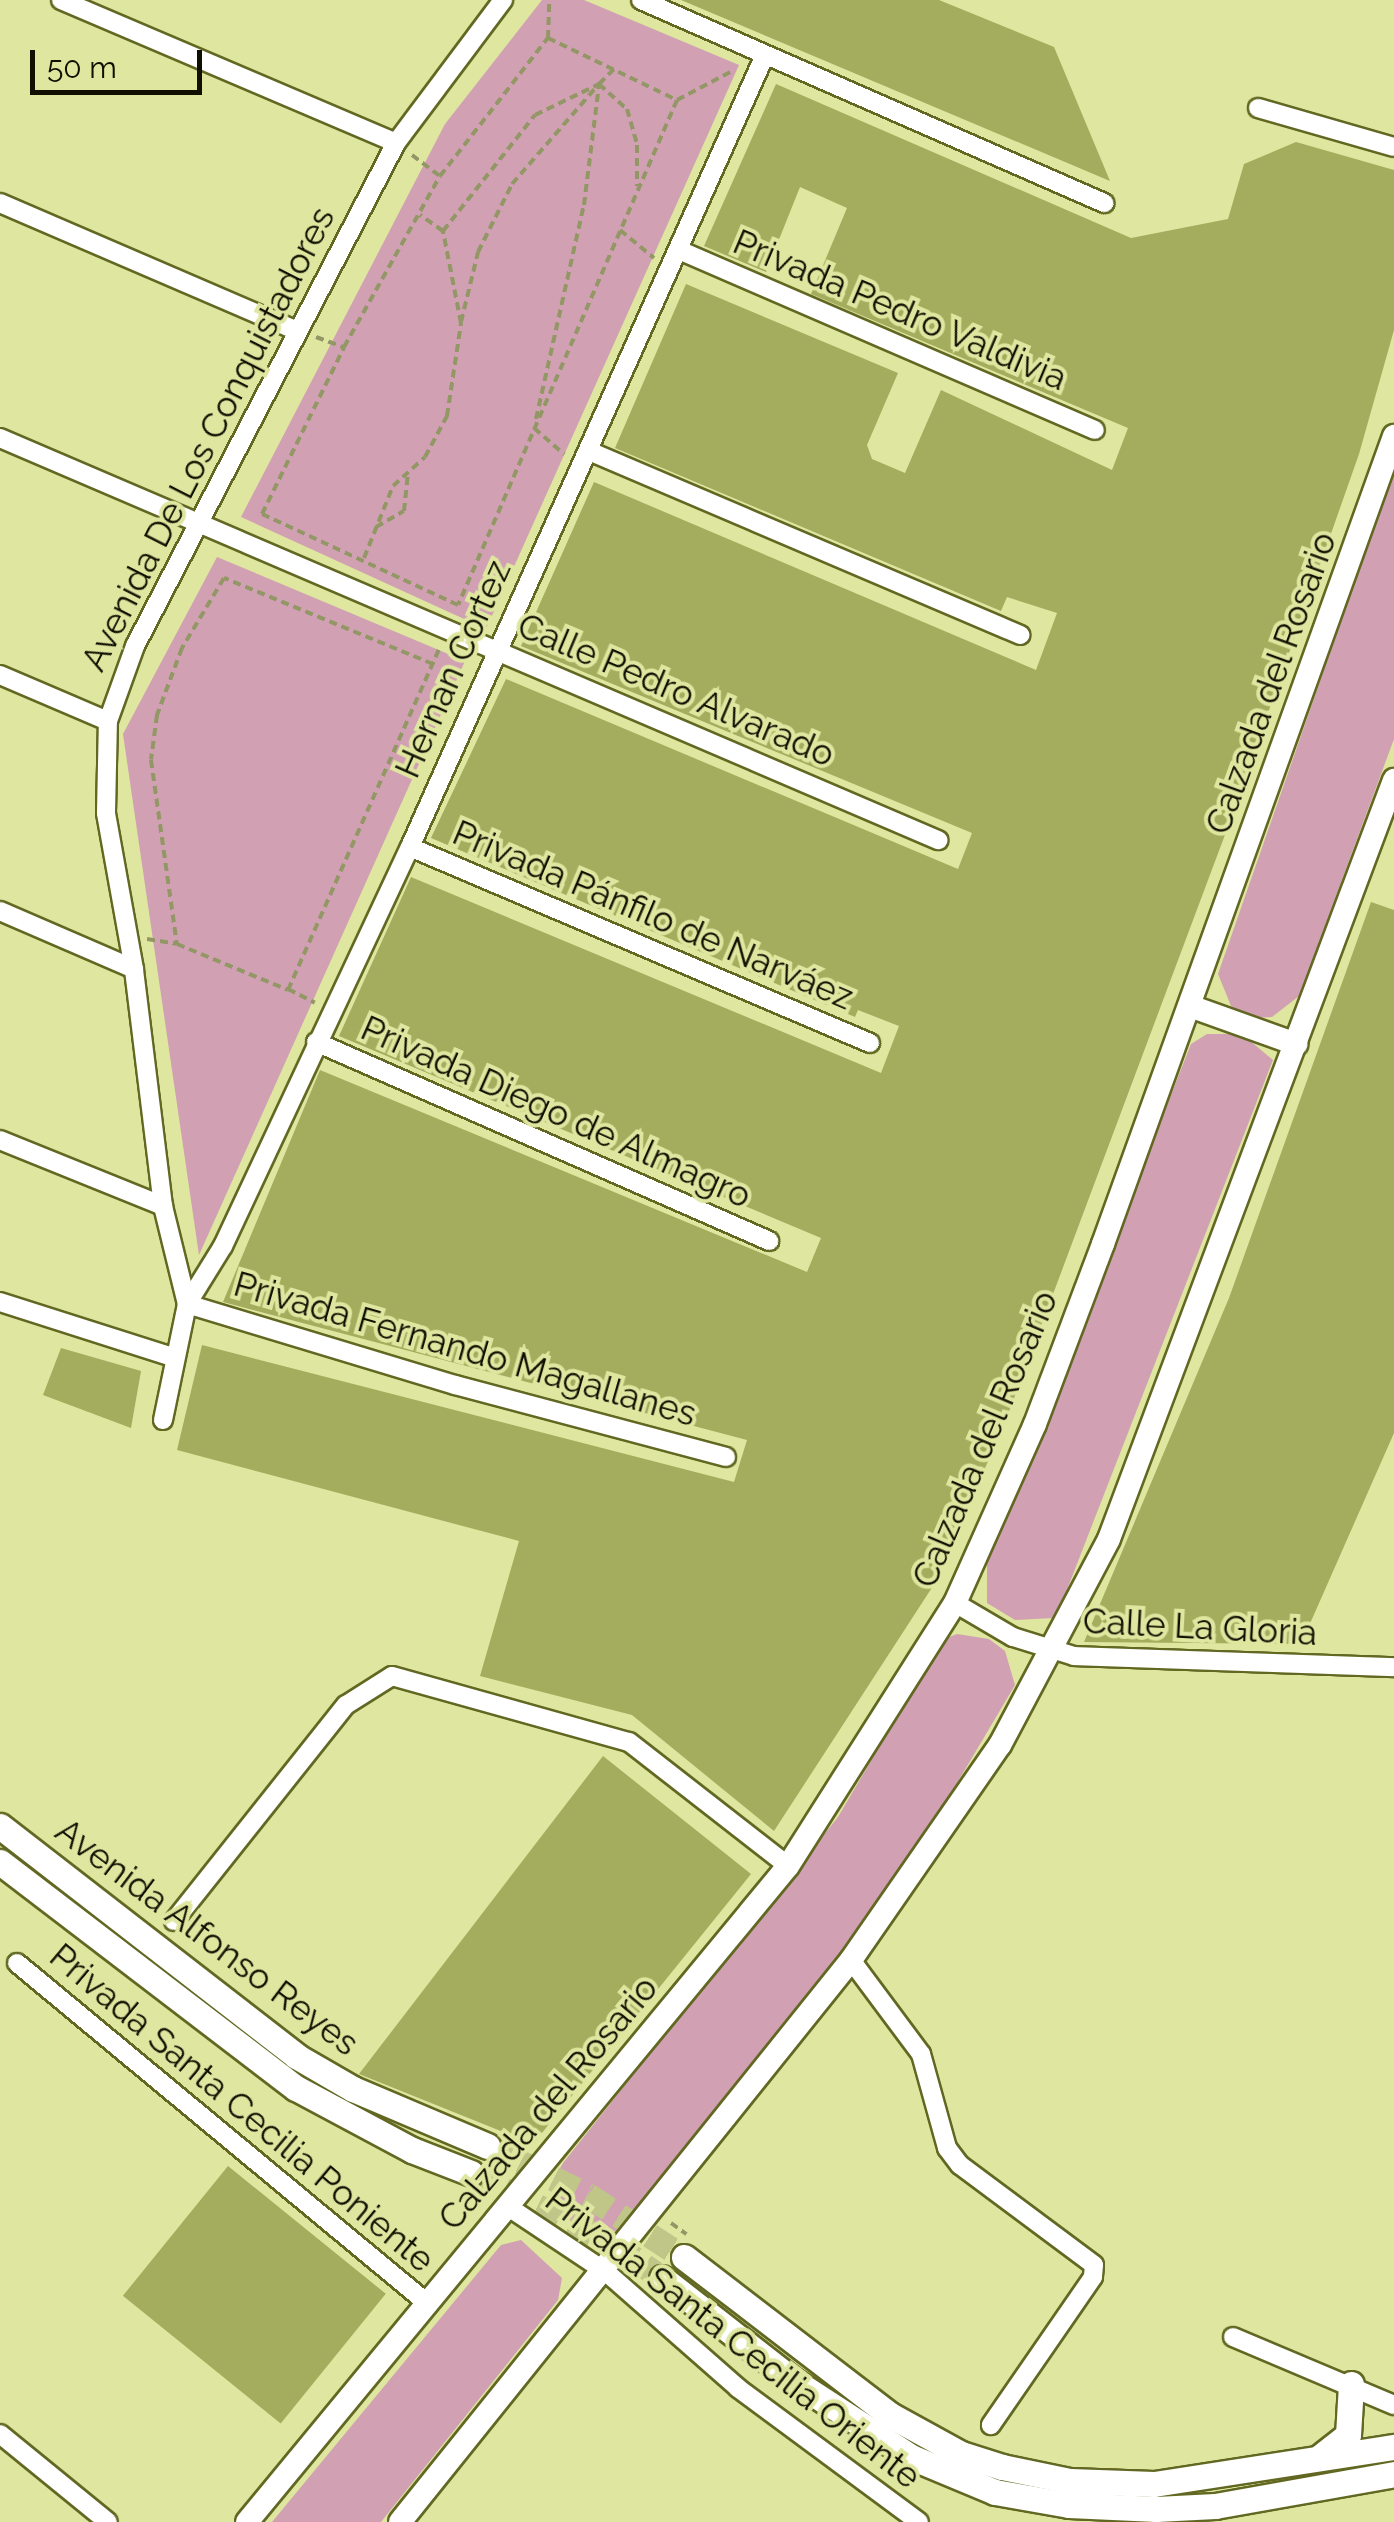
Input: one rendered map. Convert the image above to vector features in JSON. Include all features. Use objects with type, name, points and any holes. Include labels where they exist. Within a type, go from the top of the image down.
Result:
[{"type":"main road","name":"Avenida Alfonso Reyes","points":[[0,1826],[296,2056],[353,2089],[487,2146]]},
{"type":"main road","name":"Avenida Alfonso Reyes","points":[[0,1862],[296,2088],[412,2150],[471,2173]]},
{"type":"main road","points":[[684,2257],[890,2415],[989,2463],[1070,2480],[1154,2484],[1394,2446]]},
{"type":"main road","points":[[662,2278],[794,2380],[911,2457],[995,2492],[1068,2506],[1176,2508],[1392,2479]]},
{"type":"main road","points":[[1313,2461],[1348,2434],[1352,2384]]},
{"type":"street","points":[[61,0],[396,143]]},
{"type":"street","name":"Avenida De Los Conquistadores","points":[[163,1420],[187,1304],[162,1206],[134,969],[106,813],[108,721],[135,646],[396,143],[503,0]]},
{"type":"street","points":[[642,0],[1104,203]]},
{"type":"street","name":"Hernan Cortez","points":[[187,1304],[222,1246],[410,847],[765,54]]},
{"type":"street","points":[[1258,108],[1394,147]]},
{"type":"street","points":[[0,203],[297,331]]},
{"type":"street","name":"Privada Pedro Valdivia","points":[[678,250],[1095,430]]},
{"type":"street","name":"Calzada del Rosario","points":[[248,2522],[788,1866],[956,1603],[1035,1424],[1394,436]]},
{"type":"street","name":"Calle Pedro Alvarado","points":[[0,438],[938,840]]},
{"type":"street","points":[[585,460],[1020,636]]},
{"type":"street","points":[[0,675],[108,721]]},
{"type":"street","points":[[400,2522],[606,2272],[852,1960],[953,1821],[1109,1540],[1394,780]]},
{"type":"street","name":"Privada Pánfilo de Narváez","points":[[410,847],[870,1043]]},
{"type":"street","points":[[0,911],[134,969]]},
{"type":"street","points":[[1190,1006],[1296,1044]]},
{"type":"street","name":"Privada Diego de Almagro","points":[[316,1042],[770,1241]]},
{"type":"street","points":[[0,1140],[162,1206]]},
{"type":"street","points":[[0,1302],[175,1358]]},
{"type":"street","name":"Privada Fernando Magallanes","points":[[187,1304],[456,1386],[726,1457]]},
{"type":"street","name":"Calle La Gloria","points":[[956,1603],[1049,1650],[1138,1662],[1394,1667]]},
{"type":"street","points":[[174,1921],[346,1705],[392,1676],[628,1742],[788,1866]]},
{"type":"street","points":[[852,1960],[905,2024],[921,2054],[947,2148],[960,2166],[1090,2260],[1094,2270],[990,2426]]},
{"type":"street","name":"Privada Santa Cecilia Poniente","points":[[17,1963],[426,2303]]},
{"type":"street","name":"Privada Santa Cecilia Oriente","points":[[507,2206],[606,2272],[738,2388],[919,2522]]},
{"type":"street","points":[[1233,2337],[1394,2404]]},
{"type":"street","points":[[0,2434],[108,2522]]},
{"type":"path","points":[[549,0],[548,38],[440,176],[344,347],[262,514],[364,558],[458,605],[677,100],[733,69],[754,79]]},
{"type":"path","points":[[548,38],[677,100]]},
{"type":"path","points":[[364,558],[393,486],[425,458],[448,416],[461,322],[478,252],[512,184],[616,68]]},
{"type":"path","points":[[599,84],[627,109],[637,144],[637,191]]},
{"type":"path","points":[[443,231],[534,115],[599,84]]},
{"type":"path","points":[[534,429],[584,205],[599,84]]},
{"type":"path","points":[[396,143],[440,176]]},
{"type":"path","points":[[418,214],[443,231],[461,322]]},
{"type":"path","points":[[620,230],[670,270]]},
{"type":"path","points":[[297,331],[344,347]]},
{"type":"path","points":[[534,429],[585,460]]},
{"type":"path","points":[[376,527],[404,511],[408,473]]},
{"type":"path","points":[[177,944],[152,760],[155,730],[182,648],[224,578],[433,664]]},
{"type":"path","points":[[288,989],[440,650]]},
{"type":"path","points":[[128,937],[177,944],[288,989],[333,1012]]},
{"type":"shaded area","points":[[542,0],[584,0],[739,65],[486,629],[241,517],[445,124]]},
{"type":"shaded area","points":[[1394,469],[1394,739],[1299,996],[1272,1017],[1250,1018],[1231,1006],[1218,974]]},
{"type":"shaded area","points":[[217,557],[465,661],[199,1255],[123,734]]},
{"type":"shaded area","points":[[1207,1034],[1242,1034],[1273,1060],[1061,1605],[1053,1618],[1015,1620],[987,1603],[987,1562],[1191,1044]]},
{"type":"shaded area","points":[[957,1634],[989,1639],[1005,1651],[1015,1685],[905,1871],[618,2231],[579,2230],[553,2203],[550,2186],[563,2163],[838,1817],[942,1640]]},
{"type":"shaded area","points":[[521,2240],[562,2278],[558,2300],[381,2522],[272,2522],[501,2245]]},
{"type":"building","points":[[681,0],[939,0],[1054,47],[1110,181]]},
{"type":"building","points":[[776,84],[1131,238],[1228,219],[1244,164],[1296,142],[1394,170],[1394,330],[1359,454],[1229,824],[1004,1425],[933,1586],[774,1831],[632,1715],[480,1676],[519,1541],[177,1450],[202,1345],[734,1482],[747,1440],[223,1302],[320,1070],[807,1272],[821,1238],[339,1036],[411,877],[881,1073],[899,1026],[858,1010],[855,1017],[431,838],[506,679],[958,869],[972,833],[521,646],[594,482],[1036,670],[1057,613],[1007,597],[1001,611],[615,448],[686,284],[898,373],[867,445],[872,459],[905,473],[941,390],[1112,470],[1128,428],[811,294],[847,208],[800,187],[766,272],[704,246]]},
{"type":"building","points":[[1371,902],[1394,910],[1394,1433],[1301,1644],[1084,1642],[1229,1298]]},
{"type":"building","points":[[61,1348],[141,1371],[131,1428],[43,1395]]},
{"type":"building","points":[[603,1756],[751,1874],[533,2144],[359,2074]]},
{"type":"building","points":[[228,2166],[386,2294],[281,2424],[123,2296]]},
{"type":"tunnel","points":[[487,2146],[588,2195],[684,2257]]},
{"type":"tunnel","points":[[471,2173],[614,2244],[662,2278]]}]
